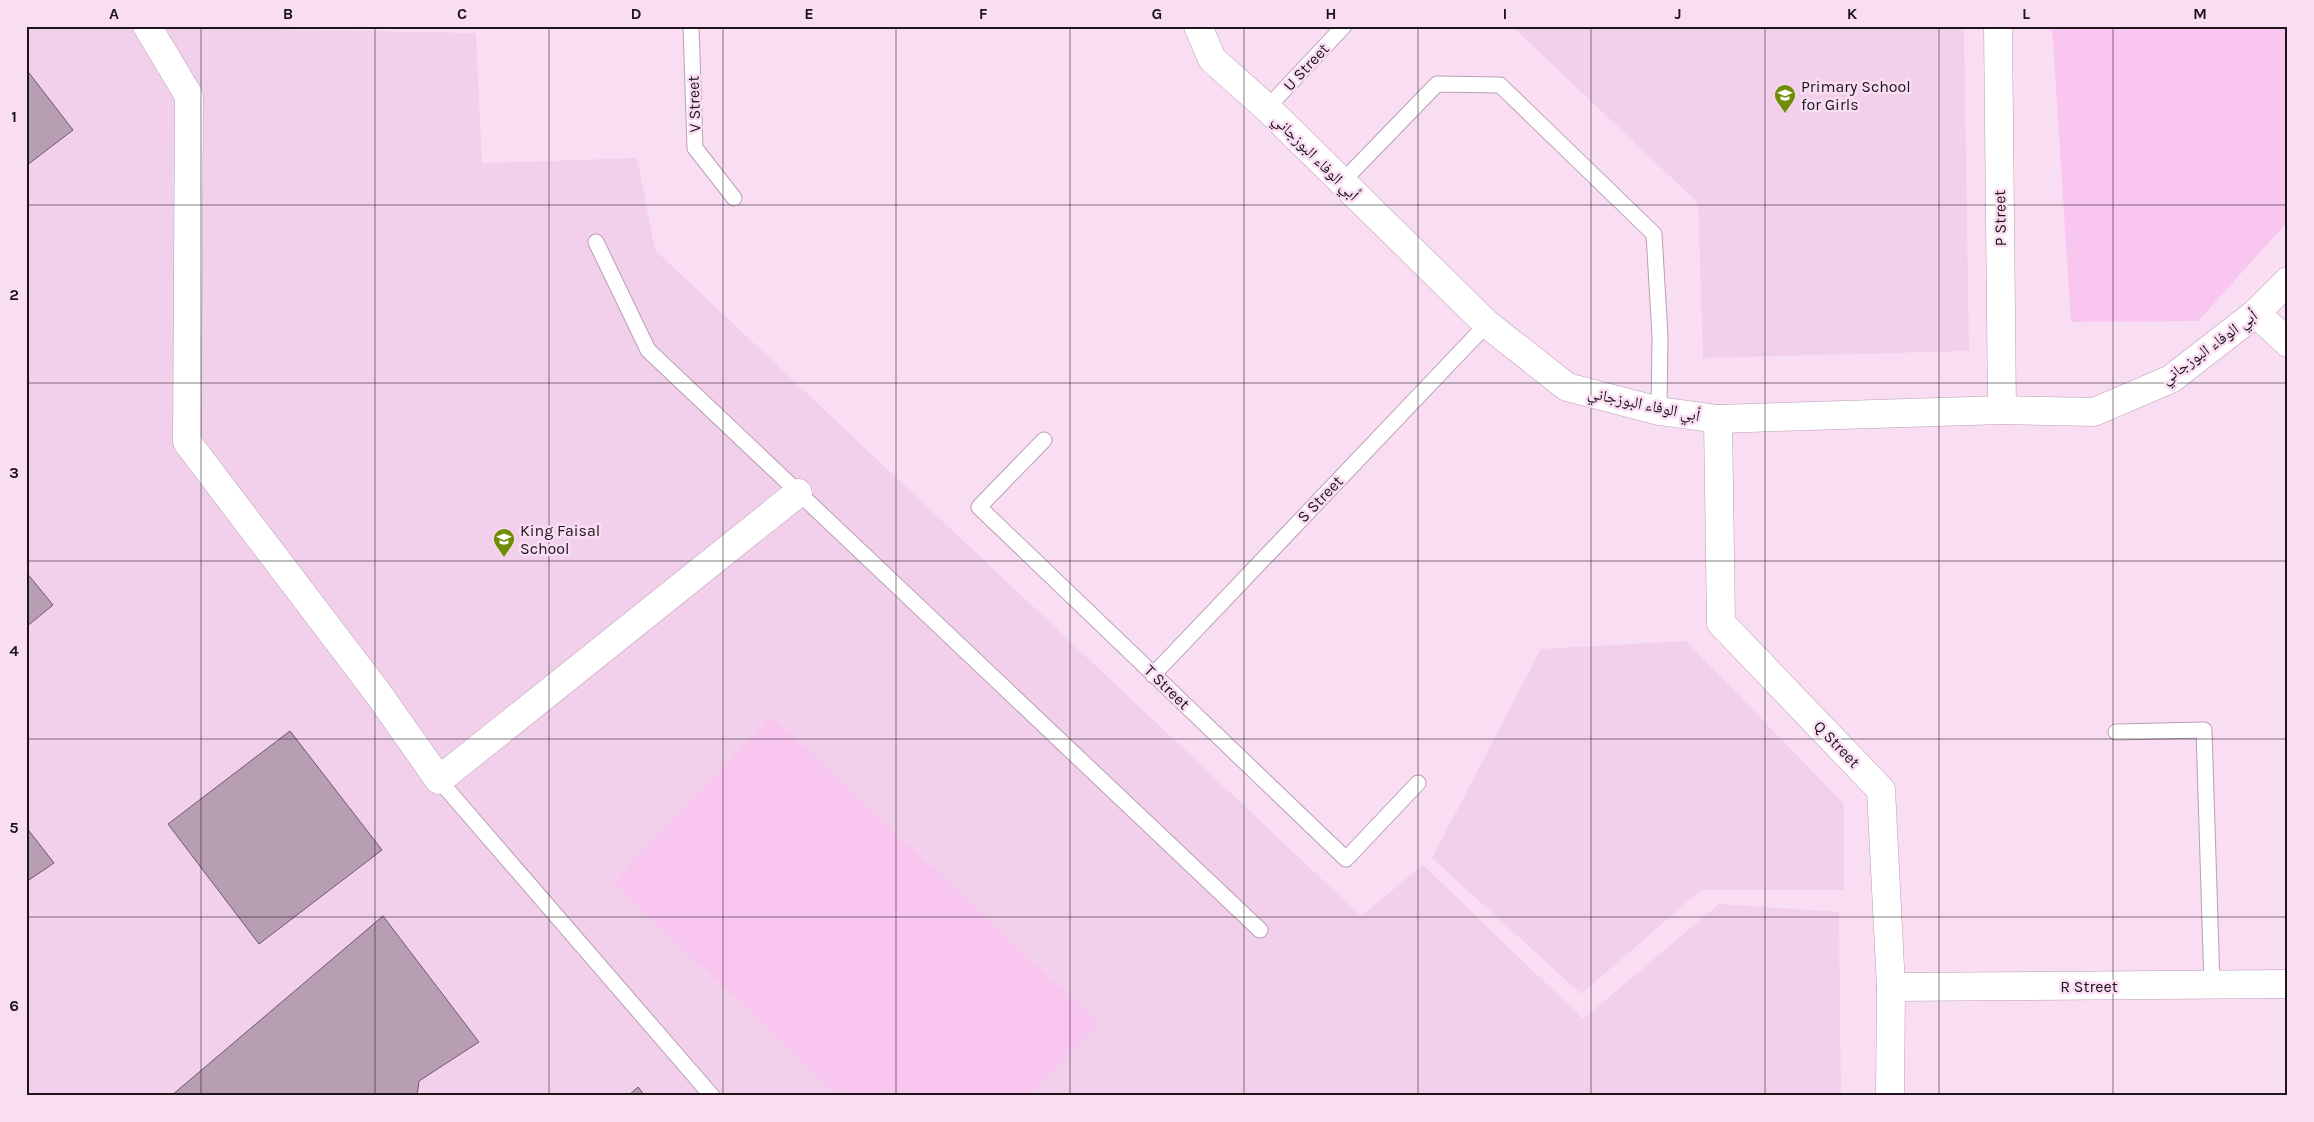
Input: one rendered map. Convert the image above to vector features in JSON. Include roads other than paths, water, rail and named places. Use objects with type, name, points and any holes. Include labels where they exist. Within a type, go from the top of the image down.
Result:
[{"type":"street","points":[[147,26],[189,96],[187,442],[377,692],[440,780],[798,493]]},
{"type":"street","name":"أبي الوفاء البوزجاني","points":[[1198,26],[1212,59],[1267,108],[1487,324],[1567,387],[1659,411],[1718,420],[2002,410],[2094,412],[2171,379],[2256,313],[2288,280]]},
{"type":"street","name":"P Street","points":[[1998,26],[2002,410]]},
{"type":"street","points":[[2256,313],[2288,343]]},
{"type":"street","name":"Q Street","points":[[1718,420],[1721,623],[1882,790],[1891,986],[1890,1096]]},
{"type":"street","name":"R Street","points":[[1891,986],[2288,984]]},
{"type":"lane","name":"V Street","points":[[692,26],[695,148],[734,198]]},
{"type":"lane","name":"U Street","points":[[1267,108],[1344,26]]},
{"type":"lane","points":[[1342,182],[1437,84],[1500,85],[1654,234],[1660,336],[1659,411]]},
{"type":"lane","points":[[596,242],[648,350],[1260,930]]},
{"type":"lane","name":"S Street","points":[[1153,675],[1487,324]]},
{"type":"lane","name":"T Street","points":[[1044,440],[979,507],[1346,859],[1418,783]]},
{"type":"lane","points":[[2116,732],[2204,730],[2212,985]]},
{"type":"lane","points":[[440,780],[712,1096]]},
{"type":"place","name":"Primary School for Girls","points":[[1785,114]]},
{"type":"place","name":"King Faisal School","points":[[504,558]]}]
